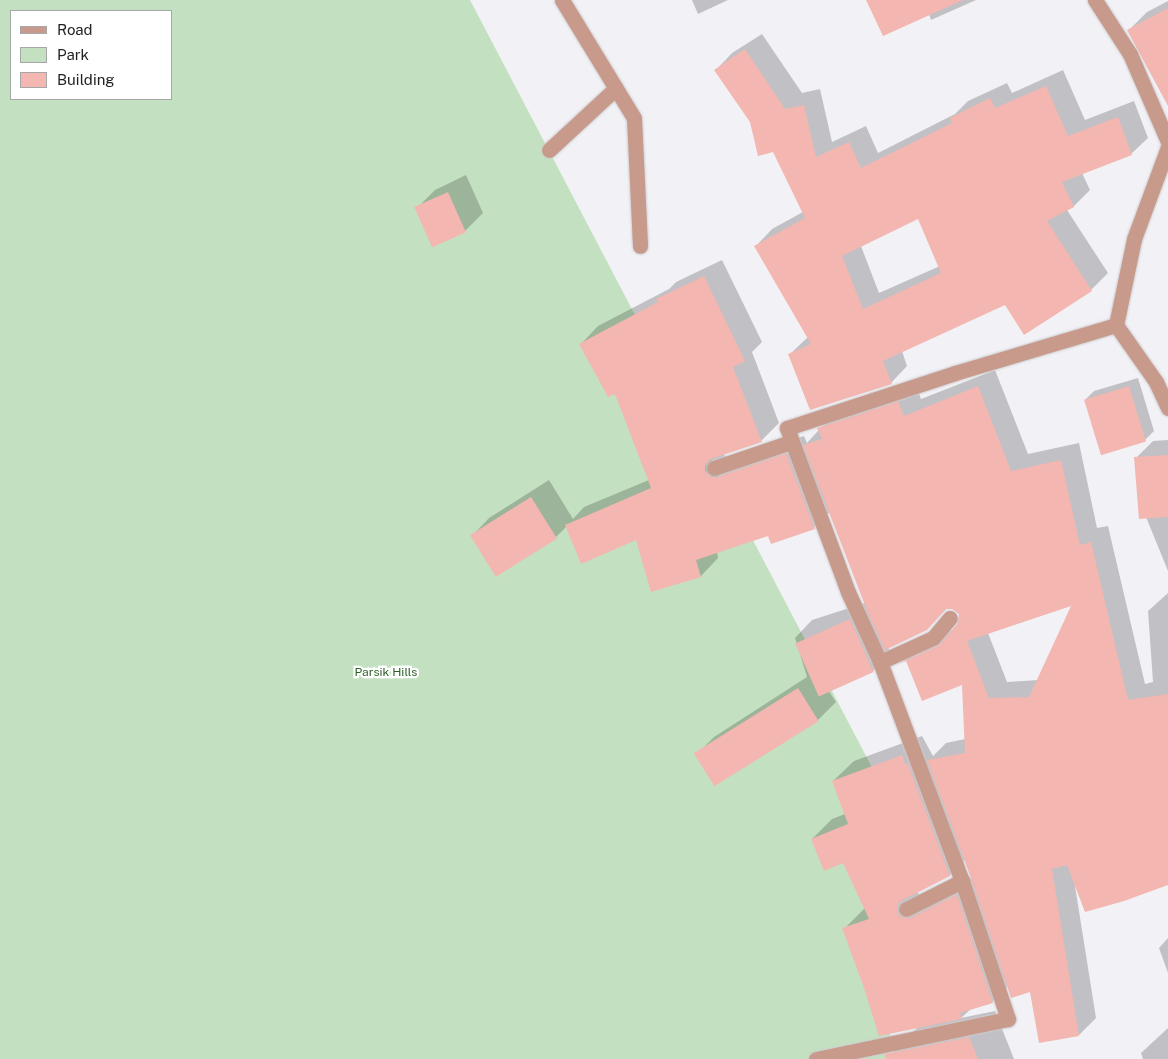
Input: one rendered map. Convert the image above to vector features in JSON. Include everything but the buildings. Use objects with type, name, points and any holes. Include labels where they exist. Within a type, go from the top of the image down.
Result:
[{"type":"street","points":[[562,0],[634,118],[640,246]]},
{"type":"street","points":[[1095,0],[1130,54],[1168,142]]},
{"type":"street","points":[[549,150],[616,88]]},
{"type":"street","points":[[1168,146],[1134,239],[1116,325],[1156,382],[1168,408]]},
{"type":"street","points":[[816,1059],[1008,1019],[962,881],[880,662],[848,592],[791,442],[788,428],[955,373],[1116,325]]},
{"type":"street","points":[[714,468],[791,442]]},
{"type":"street","points":[[880,662],[933,638],[950,618]]},
{"type":"street","points":[[906,909],[962,881]]},
{"type":"green space","name":"Parsik Hills","points":[[0,0],[470,0],[888,798],[890,1059],[0,1059]]}]
